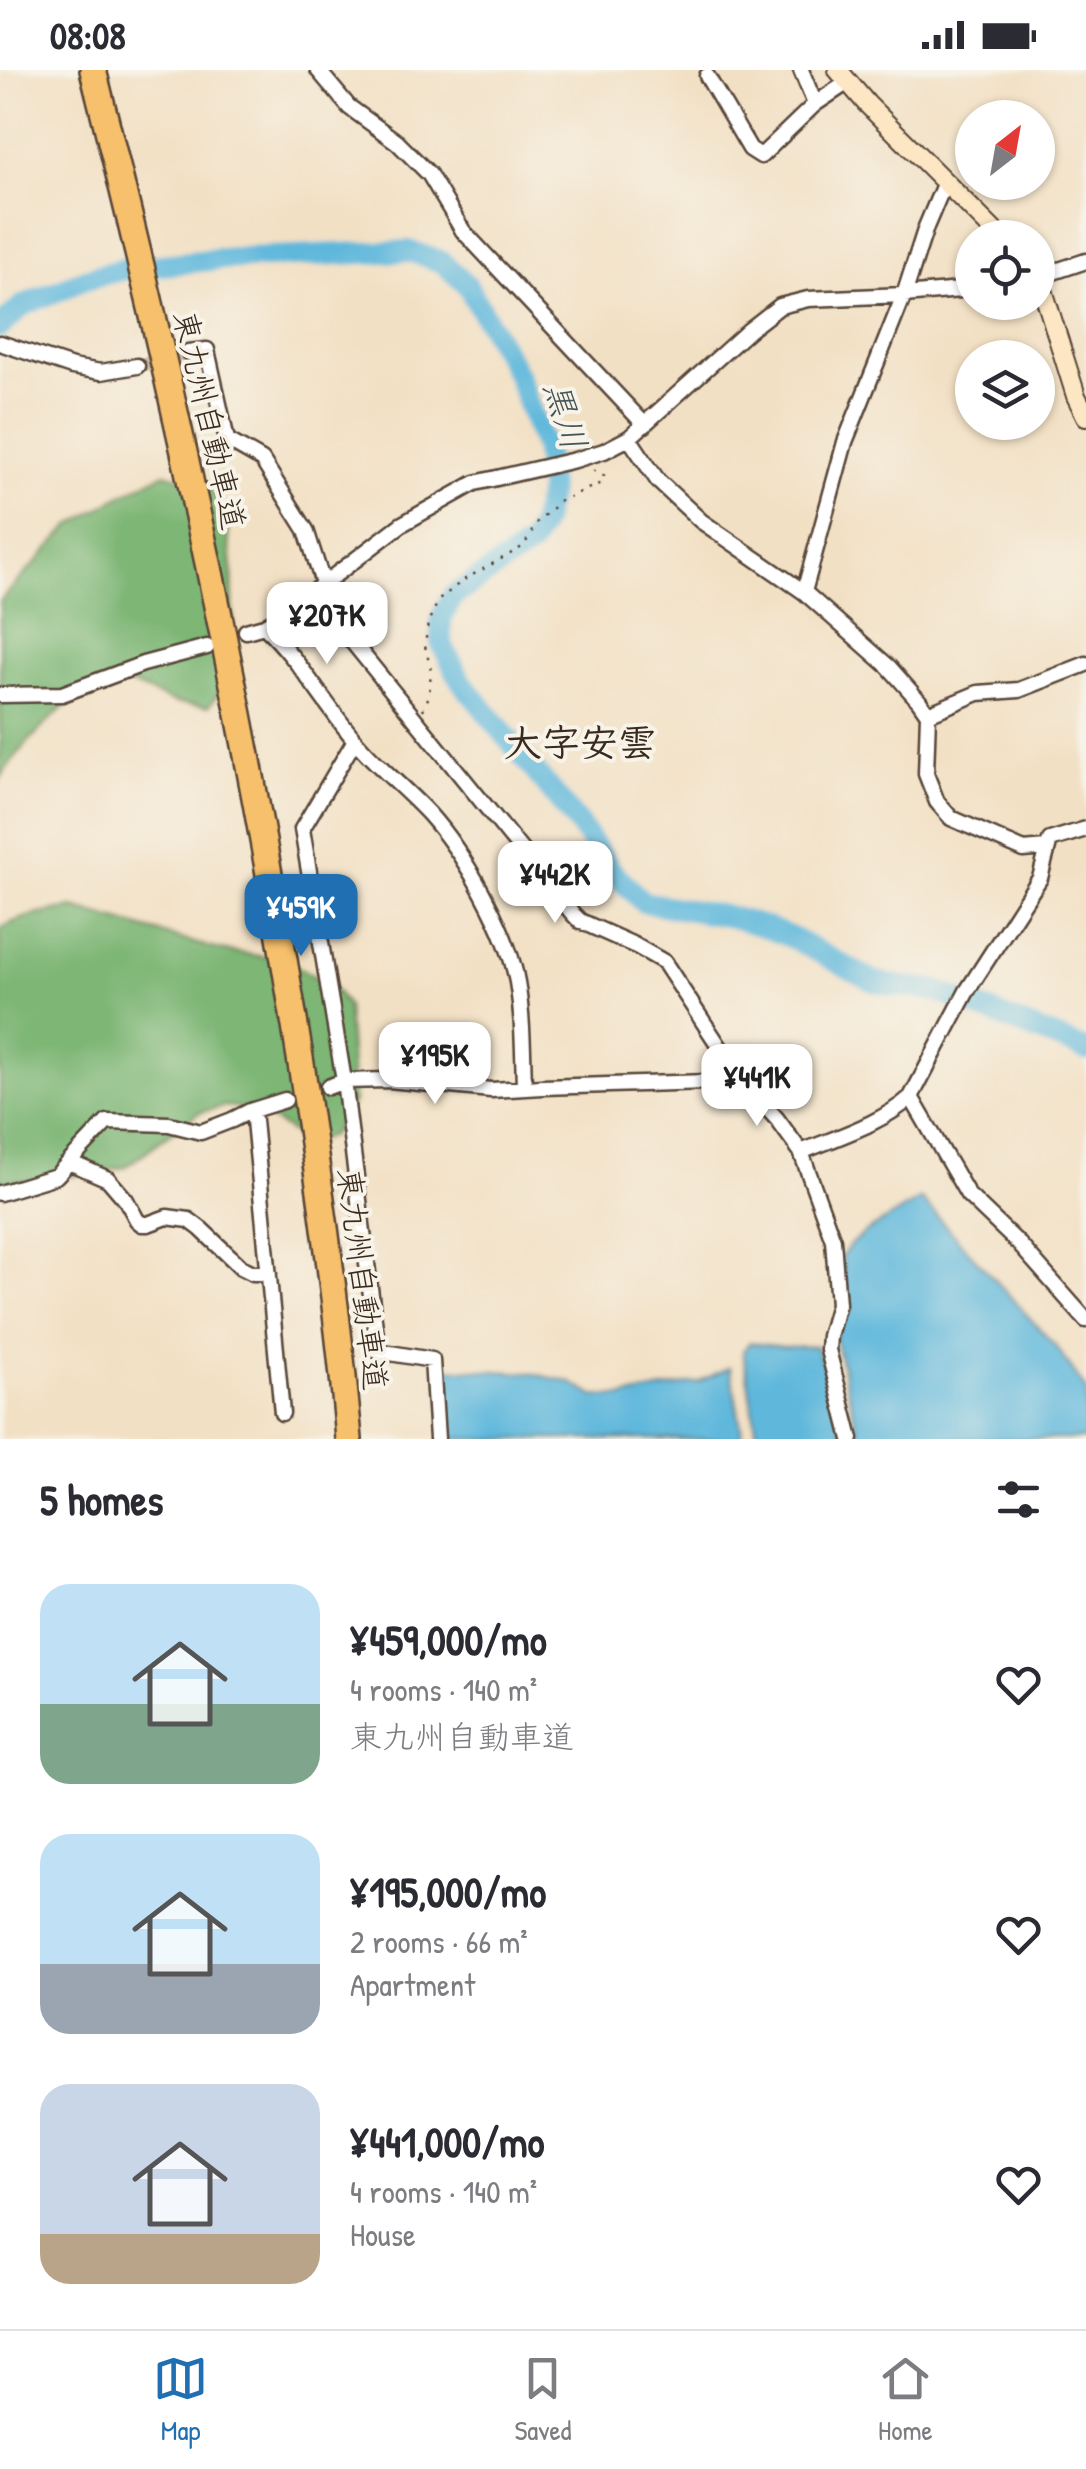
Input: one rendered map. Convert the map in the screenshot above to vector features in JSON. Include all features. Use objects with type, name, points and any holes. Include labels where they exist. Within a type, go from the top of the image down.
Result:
[{"type":"highway","name":"東九州自動車道","points":[[93,70],[199,513],[275,904],[312,1133],[349,1439]]},
{"type":"main road","points":[[843,76],[983,220]]},
{"type":"main road","points":[[1052,320],[1086,416]]},
{"type":"street","points":[[318,70],[349,107],[397,142],[429,174],[463,231],[644,425]]},
{"type":"street","points":[[801,70],[815,104]]},
{"type":"street","points":[[707,76],[750,150],[761,156],[843,76]]},
{"type":"street","points":[[804,592],[846,442],[945,182]]},
{"type":"street","points":[[1055,271],[1086,261]]},
{"type":"street","points":[[246,631],[283,615],[402,524],[475,483],[604,452],[630,438],[780,306],[808,299],[955,290]]},
{"type":"street","points":[[0,343],[87,370],[102,372],[137,366]]},
{"type":"street","points":[[188,352],[207,350],[227,440],[262,460],[306,530],[331,608],[342,629],[573,914],[664,962],[742,1082],[777,1118],[801,1152],[832,1240],[838,1304],[828,1350],[851,1439]]},
{"type":"street","points":[[630,438],[658,482],[701,521],[804,592],[889,667],[920,700],[928,714],[926,774],[937,802],[951,818],[1024,850],[1046,848]]},
{"type":"street","points":[[264,626],[280,641],[355,740],[429,814],[480,890],[516,976],[524,1088]]},
{"type":"street","points":[[0,695],[62,694],[143,664],[207,646]]},
{"type":"street","points":[[928,714],[978,692],[1019,690],[1086,664]]},
{"type":"street","points":[[355,740],[302,830],[344,1082],[378,1351],[432,1360],[437,1439]]},
{"type":"street","points":[[801,1152],[874,1121],[910,1097],[967,991],[1040,878],[1050,840],[1086,829]]},
{"type":"street","points":[[328,1087],[344,1082],[389,1080],[491,1090],[742,1082]]},
{"type":"street","points":[[910,1097],[968,1195],[1084,1314]]},
{"type":"street","points":[[0,1193],[56,1176],[107,1122],[168,1124],[201,1132],[286,1100]]},
{"type":"street","points":[[253,1110],[282,1413]]},
{"type":"street","points":[[69,1162],[108,1179],[142,1224],[168,1217],[189,1220],[241,1267],[254,1273],[269,1273]]},
{"type":"path","points":[[418,721],[429,696],[432,670],[424,646],[428,622],[438,600],[524,546],[537,522],[560,501],[599,484],[604,476],[575,460]]},
{"type":"green space","points":[[165,473],[207,485],[226,512],[234,643],[225,684],[209,706],[176,703],[115,678],[98,684],[42,728],[0,779],[0,601],[70,526]]},
{"type":"green space","points":[[74,908],[219,950],[286,960],[333,987],[347,1006],[353,1102],[331,1136],[309,1143],[254,1109],[224,1106],[198,1113],[125,1167],[55,1179],[0,1181],[0,929],[27,917]]},
{"type":"water","points":[[921,1199],[1057,1348],[1086,1390],[1086,1439],[860,1439],[835,1340],[843,1307],[842,1256],[866,1232]]},
{"type":"water","points":[[749,1343],[816,1346],[844,1439],[758,1439],[743,1351]]},
{"type":"water","points":[[730,1367],[743,1439],[446,1439],[440,1368],[530,1373],[570,1382],[594,1396],[624,1397],[699,1382]]},
{"type":"waterway","name":"黒川","points":[[0,327],[22,306],[85,279],[124,269],[219,259],[409,251],[442,262],[467,285],[517,374],[545,450],[549,490],[542,523],[531,544],[453,596],[441,619],[441,643],[461,681],[612,871],[643,902],[765,927],[873,981],[934,990],[1086,1050]]},
{"type":"tunnel","points":[[137,366],[188,352]]},
{"type":"district","name":"大字安雲","points":[[580,742]]}]
